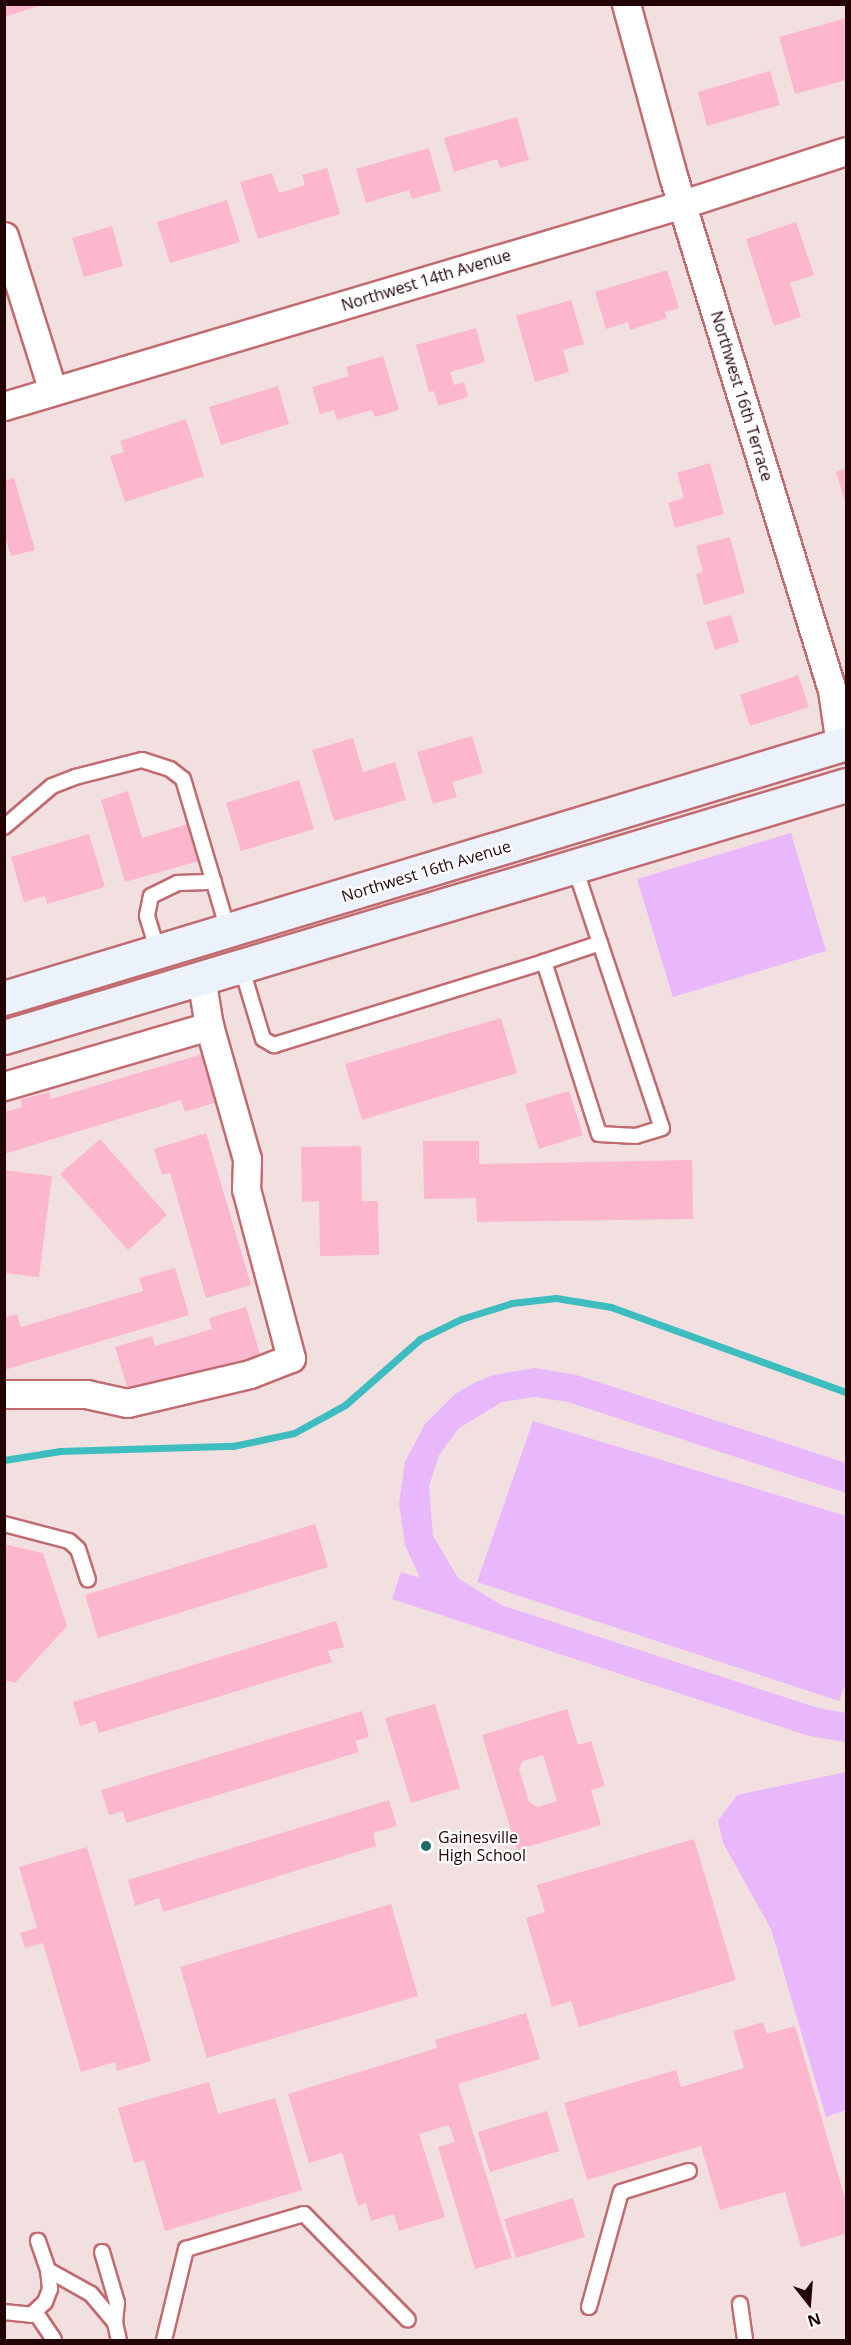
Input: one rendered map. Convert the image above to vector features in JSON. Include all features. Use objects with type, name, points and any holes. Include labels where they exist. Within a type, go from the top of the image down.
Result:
[{"type":"main road","name":"Northwest 16th Terrace","points":[[843,744],[846,787]]},
{"type":"main road","name":"Northwest 16th Avenue","points":[[4,998],[843,744]]},
{"type":"main road","points":[[4,1037],[846,787]]},
{"type":"main road","points":[[432,869],[437,907]]},
{"type":"main road","points":[[196,940],[201,977]]},
{"type":"street","name":"Northwest 16th Terrace","points":[[626,4],[683,204],[832,690],[843,744]]},
{"type":"street","name":"Northwest 14th Avenue","points":[[4,406],[683,204],[846,151]]},
{"type":"street","points":[[4,236],[53,391]]},
{"type":"street","points":[[4,1394],[86,1394],[127,1403],[250,1374],[291,1358],[246,1189],[247,1159],[209,1026],[201,977]]},
{"type":"street","points":[[4,1086],[209,1026]]},
{"type":"lane","points":[[4,827],[52,786],[142,760],[170,769],[183,779],[228,930]]},
{"type":"lane","points":[[544,962],[599,1134],[636,1136],[662,1128],[574,866]]},
{"type":"lane","points":[[158,951],[147,916],[151,896],[178,883],[214,882]]},
{"type":"lane","points":[[240,966],[263,1039],[274,1045],[600,943]]},
{"type":"lane","points":[[4,1524],[69,1541],[78,1549],[88,1579]]},
{"type":"lane","points":[[589,2307],[621,2192],[689,2171]]},
{"type":"lane","points":[[164,2340],[186,2248],[304,2214],[408,2320]]},
{"type":"lane","points":[[36,2313],[50,2289],[48,2270],[38,2241]]},
{"type":"lane","points":[[102,2252],[117,2303],[115,2323],[119,2340]]},
{"type":"lane","points":[[48,2270],[91,2294],[115,2323]]},
{"type":"lane","points":[[740,2304],[745,2340]]},
{"type":"lane","points":[[4,2312],[36,2313]]},
{"type":"lane","points":[[36,2313],[54,2340]]},
{"type":"shaded area","points":[[791,833],[826,951],[673,997],[637,879]]},
{"type":"shaded area","points":[[535,1368],[577,1375],[846,1463],[846,1493],[568,1402],[535,1397],[502,1402],[459,1428],[439,1455],[429,1486],[433,1536],[458,1578],[501,1605],[818,1708],[846,1713],[846,1742],[809,1736],[392,1599],[401,1572],[420,1578],[405,1545],[399,1503],[405,1462],[425,1424],[455,1394],[474,1383],[493,1375]]},
{"type":"shaded area","points":[[533,1421],[846,1516],[846,1683],[839,1701],[477,1582]]},
{"type":"shaded area","points":[[846,1772],[846,2110],[826,2117],[771,1929],[723,1843],[718,1821],[737,1795]]},
{"type":"building","points":[[4,4],[42,4],[42,5],[4,17]]},
{"type":"building","points":[[846,18],[846,80],[795,94],[779,37]]},
{"type":"building","points":[[770,71],[780,105],[707,126],[698,92]]},
{"type":"building","points":[[517,117],[529,160],[500,168],[497,159],[454,172],[444,138]]},
{"type":"building","points":[[429,148],[441,191],[412,199],[409,190],[366,203],[356,169]]},
{"type":"building","points":[[327,168],[340,214],[258,239],[240,182],[272,173],[279,193],[305,185],[302,175]]},
{"type":"building","points":[[227,200],[240,242],[170,263],[157,222]]},
{"type":"building","points":[[796,222],[814,275],[790,283],[801,317],[774,326],[746,239]]},
{"type":"building","points":[[112,226],[123,266],[84,277],[72,238]]},
{"type":"building","points":[[667,270],[679,308],[665,312],[667,318],[630,330],[628,322],[606,329],[595,292]]},
{"type":"building","points":[[571,300],[584,344],[563,350],[569,372],[535,382],[516,316]]},
{"type":"building","points":[[476,328],[485,362],[450,372],[454,385],[464,382],[468,397],[438,406],[434,391],[429,392],[416,345]]},
{"type":"building","points":[[383,356],[399,410],[375,417],[372,410],[337,420],[334,410],[320,414],[312,387],[349,376],[346,367]]},
{"type":"building","points":[[278,386],[289,424],[221,445],[209,407]]},
{"type":"building","points":[[186,419],[204,476],[125,502],[110,456],[124,452],[120,441]]},
{"type":"building","points":[[710,463],[724,514],[675,528],[668,503],[684,498],[677,473]]},
{"type":"building","points":[[846,468],[846,504],[836,472]]},
{"type":"building","points":[[14,478],[35,550],[11,556],[4,534],[4,481]]},
{"type":"building","points":[[730,537],[745,593],[704,605],[696,574],[703,572],[696,546]]},
{"type":"building","points":[[731,615],[739,642],[715,650],[706,622]]},
{"type":"building","points":[[798,675],[809,707],[750,726],[740,695]]},
{"type":"building","points":[[472,736],[483,773],[452,782],[457,797],[433,804],[417,752]]},
{"type":"building","points":[[353,738],[363,772],[395,762],[406,800],[334,821],[312,750]]},
{"type":"building","points":[[299,780],[314,829],[241,851],[226,803]]},
{"type":"building","points":[[128,791],[142,838],[191,823],[202,860],[125,882],[101,800]]},
{"type":"building","points":[[89,834],[105,887],[47,904],[45,896],[24,902],[11,857]]},
{"type":"building","points":[[501,1018],[517,1073],[362,1120],[345,1064]]},
{"type":"building","points":[[209,1052],[223,1100],[185,1112],[181,1100],[4,1154],[4,1112],[22,1107],[20,1100],[49,1092],[51,1099]]},
{"type":"building","points":[[569,1091],[583,1135],[539,1149],[525,1104]]},
{"type":"building","points":[[206,1133],[251,1285],[206,1298],[170,1173],[162,1175],[154,1149]]},
{"type":"building","points":[[100,1139],[167,1215],[128,1250],[60,1174]]},
{"type":"building","points":[[423,1141],[479,1141],[479,1164],[692,1160],[693,1219],[477,1222],[476,1198],[424,1199]]},
{"type":"building","points":[[361,1146],[362,1201],[378,1201],[379,1255],[320,1256],[319,1201],[302,1202],[301,1147]]},
{"type":"building","points":[[4,1170],[52,1176],[39,1277],[4,1273]]},
{"type":"building","points":[[175,1268],[189,1315],[4,1370],[4,1318],[17,1314],[21,1327],[143,1291],[139,1278]]},
{"type":"building","points":[[246,1307],[261,1357],[130,1396],[115,1347],[152,1336],[155,1346],[212,1329],[209,1318]]},
{"type":"building","points":[[315,1524],[328,1567],[98,1638],[85,1595]]},
{"type":"building","points":[[4,1544],[43,1553],[67,1626],[15,1683],[4,1680]]},
{"type":"building","points":[[336,1621],[344,1647],[328,1651],[332,1662],[99,1733],[95,1721],[80,1726],[73,1702]]},
{"type":"building","points":[[435,1704],[460,1788],[411,1803],[385,1718]]},
{"type":"building","points":[[567,1709],[578,1745],[591,1741],[605,1786],[591,1790],[601,1825],[517,1850],[482,1735]],"holes":[[[543,1755],[557,1801],[538,1807],[529,1802],[519,1769],[523,1761]]]},
{"type":"building","points":[[362,1711],[369,1737],[355,1741],[359,1752],[126,1823],[123,1811],[109,1815],[101,1790]]},
{"type":"building","points":[[389,1800],[397,1826],[373,1833],[376,1846],[163,1912],[159,1898],[135,1906],[128,1880]]},
{"type":"building","points":[[694,1839],[736,1980],[579,2027],[571,2001],[552,2007],[526,1918],[545,1912],[537,1885]]},
{"type":"building","points":[[87,1847],[151,2061],[117,2071],[115,2062],[81,2072],[43,1943],[25,1948],[20,1933],[37,1928],[19,1867]]},
{"type":"building","points":[[391,1904],[418,1996],[207,2058],[180,1967]]},
{"type":"building","points":[[526,2013],[540,2059],[458,2084],[512,2258],[475,2269],[438,2147],[455,2142],[449,2125],[419,2134],[445,2217],[399,2231],[394,2214],[371,2221],[366,2203],[358,2206],[342,2153],[309,2163],[288,2094],[437,2048],[435,2040]]},
{"type":"building","points":[[763,2022],[767,2034],[795,2026],[846,2202],[846,2234],[801,2247],[785,2192],[720,2210],[701,2146],[587,2180],[564,2103],[676,2070],[681,2087],[744,2068],[733,2031]]},
{"type":"building","points":[[209,2082],[218,2114],[275,2098],[302,2190],[165,2231],[144,2160],[134,2163],[118,2108]]},
{"type":"building","points":[[547,2111],[559,2151],[490,2172],[478,2132]]},
{"type":"building","points":[[573,2198],[585,2237],[516,2258],[504,2219]]},
{"type":"waterway","points":[[4,1460],[60,1451],[233,1446],[294,1433],[345,1405],[420,1339],[461,1319],[512,1303],[556,1298],[611,1307],[846,1392]]},
{"type":"place","name":"Gainesville High School","points":[[426,1846]]}]
